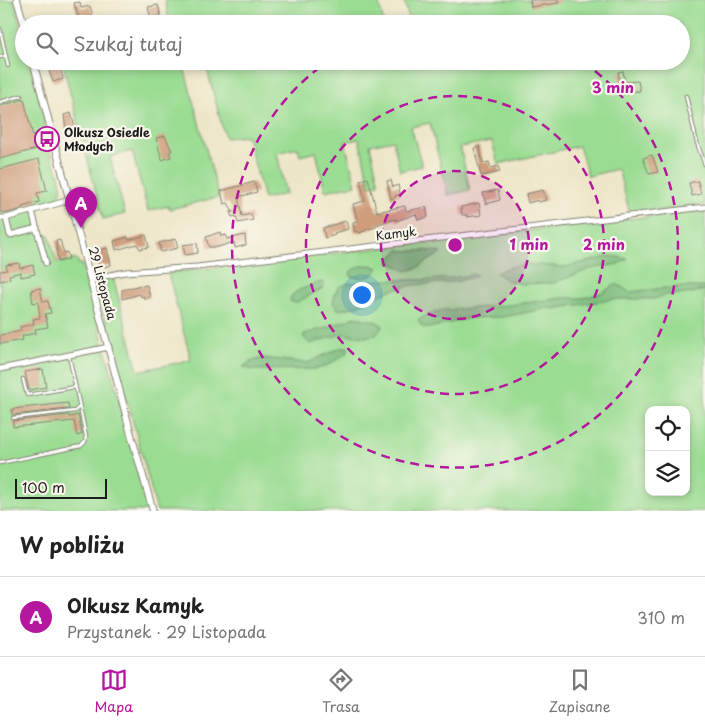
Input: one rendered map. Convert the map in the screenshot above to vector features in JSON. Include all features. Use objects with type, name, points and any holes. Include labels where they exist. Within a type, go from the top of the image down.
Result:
[{"type":"street","points":[[17,0],[21,15]]},
{"type":"street","name":"29 Listopada","points":[[35,70],[153,511]]},
{"type":"street","points":[[36,228],[10,235],[3,218],[70,200]]},
{"type":"street","name":"Kamyk","points":[[90,279],[125,272],[197,267],[705,207]]},
{"type":"street","points":[[32,211],[46,263]]},
{"type":"street","points":[[0,369],[109,347]]},
{"type":"lane","points":[[0,29],[8,66]]},
{"type":"lane","points":[[0,57],[6,56]]},
{"type":"lane","points":[[0,102],[21,96]]},
{"type":"lane","points":[[686,96],[697,144],[705,165]]},
{"type":"lane","points":[[0,463],[81,446],[86,442],[69,356]]},
{"type":"lane","points":[[23,379],[27,395],[75,387]]},
{"type":"lane","points":[[13,418],[75,411],[79,407]]},
{"type":"green space","points":[[0,0],[14,0],[18,15],[15,15],[15,70],[31,70],[43,113],[45,131],[42,137],[44,142],[46,142],[61,186],[61,193],[58,197],[36,206],[43,236],[49,235],[57,263],[77,259],[79,264],[82,264],[149,511],[0,511]]},
{"type":"green space","points":[[165,0],[378,0],[382,15],[168,15]]},
{"type":"green space","points":[[404,0],[705,0],[705,205],[630,214],[618,169],[588,176],[579,146],[498,164],[492,141],[460,147],[470,190],[448,195],[430,123],[411,127],[422,166],[400,171],[393,140],[370,145],[379,184],[370,186],[359,139],[345,142],[356,185],[325,191],[316,152],[300,156],[298,148],[277,153],[286,194],[264,199],[247,136],[225,138],[207,70],[690,70],[690,15],[408,15]]},
{"type":"green space","points":[[64,70],[185,70],[219,197],[170,209],[169,206],[148,211],[132,151],[110,157],[125,214],[103,219]]},
{"type":"green space","points":[[705,210],[705,511],[157,511],[96,284],[97,281],[113,277],[138,371],[191,360],[168,273]]},
{"type":"green space","points":[[399,250],[441,253],[417,268],[406,271],[388,261]]},
{"type":"green space","points":[[611,256],[628,259],[618,264],[590,269],[554,283],[522,284],[508,281],[496,273],[510,267],[527,264],[565,267]]},
{"type":"green space","points":[[371,265],[378,268],[370,276],[358,278],[350,276],[351,271],[361,266]]},
{"type":"green space","points":[[473,274],[478,276],[456,282],[413,285],[391,290],[355,307],[339,310],[333,303],[337,289],[350,283],[381,280],[421,280]]},
{"type":"green space","points":[[321,282],[324,283],[323,288],[298,302],[291,302],[290,298],[299,290]]},
{"type":"green space","points":[[617,284],[629,292],[674,287],[705,287],[705,290],[667,295],[654,299],[614,299],[553,309],[549,308],[504,317],[471,318],[429,328],[422,327],[418,321],[424,316],[443,310],[500,306],[563,298],[583,298],[601,293]]},
{"type":"green space","points":[[355,317],[375,321],[383,326],[376,335],[365,337],[341,334],[310,344],[304,338],[304,334]]},
{"type":"green space","points":[[348,347],[348,352],[330,364],[317,369],[253,370],[243,367],[250,362],[263,358],[307,363],[340,348]]},
{"type":"building","points":[[530,0],[559,0],[559,3],[531,7]]},
{"type":"building","points":[[80,2],[81,8],[90,6],[93,15],[78,15],[74,3]]},
{"type":"building","points":[[158,5],[161,15],[150,15],[148,7]]},
{"type":"building","points":[[61,70],[63,79],[53,82],[50,71]]},
{"type":"building","points":[[623,71],[625,82],[638,81],[640,91],[627,92],[627,88],[621,89],[618,72]]},
{"type":"building","points":[[24,99],[36,149],[0,159],[0,106]]},
{"type":"building","points":[[71,113],[75,128],[66,130],[64,115]]},
{"type":"building","points":[[165,136],[172,151],[169,152],[171,157],[162,160],[156,138]]},
{"type":"building","points":[[479,146],[483,163],[489,162],[491,168],[498,166],[500,172],[481,176],[474,148]]},
{"type":"building","points":[[652,155],[658,172],[649,174],[643,158]]},
{"type":"building","points":[[39,159],[47,191],[37,193],[39,202],[7,213],[0,212],[0,169]]},
{"type":"building","points":[[368,178],[377,212],[405,206],[406,211],[426,207],[428,217],[418,220],[416,214],[396,221],[396,219],[384,222],[359,233],[358,231],[355,232],[353,223],[358,222],[353,204],[365,201],[360,180]]},
{"type":"building","points":[[391,180],[393,187],[398,185],[400,194],[391,199],[387,181]]},
{"type":"building","points":[[698,181],[701,194],[692,196],[689,183]]},
{"type":"building","points":[[254,182],[257,192],[238,197],[242,216],[251,214],[253,220],[238,223],[236,216],[232,217],[230,212],[233,212],[228,203],[224,204],[221,191]]},
{"type":"building","points":[[498,190],[500,200],[486,204],[483,193]]},
{"type":"building","points":[[543,190],[546,200],[528,203],[526,194]]},
{"type":"building","points":[[479,203],[481,215],[467,217],[467,215],[462,215],[461,207]]},
{"type":"building","points":[[346,221],[348,229],[325,238],[323,228]]},
{"type":"building","points":[[220,232],[221,236],[226,235],[227,239],[245,235],[246,245],[235,248],[234,242],[218,247],[209,247],[206,237]]},
{"type":"building","points":[[146,235],[149,247],[140,249],[137,244],[116,250],[114,241],[128,237],[128,240]]},
{"type":"building","points":[[176,239],[178,248],[161,252],[159,243]]},
{"type":"building","points":[[60,240],[64,253],[67,252],[69,259],[58,262],[56,241]]},
{"type":"building","points":[[197,243],[198,253],[185,255],[183,245]]},
{"type":"building","points":[[107,248],[111,265],[99,266],[95,251]]},
{"type":"building","points":[[19,263],[20,268],[33,265],[35,274],[21,277],[21,272],[9,275],[10,279],[0,281],[0,271],[7,270],[6,265]]},
{"type":"building","points":[[147,285],[150,297],[144,299],[144,296],[141,297],[140,294],[122,299],[122,290]]},
{"type":"building","points":[[40,288],[43,302],[48,301],[51,313],[45,314],[48,327],[35,329],[36,333],[22,336],[23,340],[0,344],[0,335],[21,331],[20,327],[34,324],[33,319],[40,318],[38,302],[33,303],[31,290]]},
{"type":"building","points":[[43,369],[46,387],[29,390],[25,372]]},
{"type":"building","points":[[68,403],[69,409],[12,415],[12,409]]},
{"type":"building","points":[[69,415],[69,417],[78,415],[82,434],[77,436],[74,421],[13,427],[13,421]]},
{"type":"place","name":"Olkusz Osiedle Młodych","points":[[47,139]]},
{"type":"place","name":"Olkusz Kamyk","points":[[81,228]]}]
